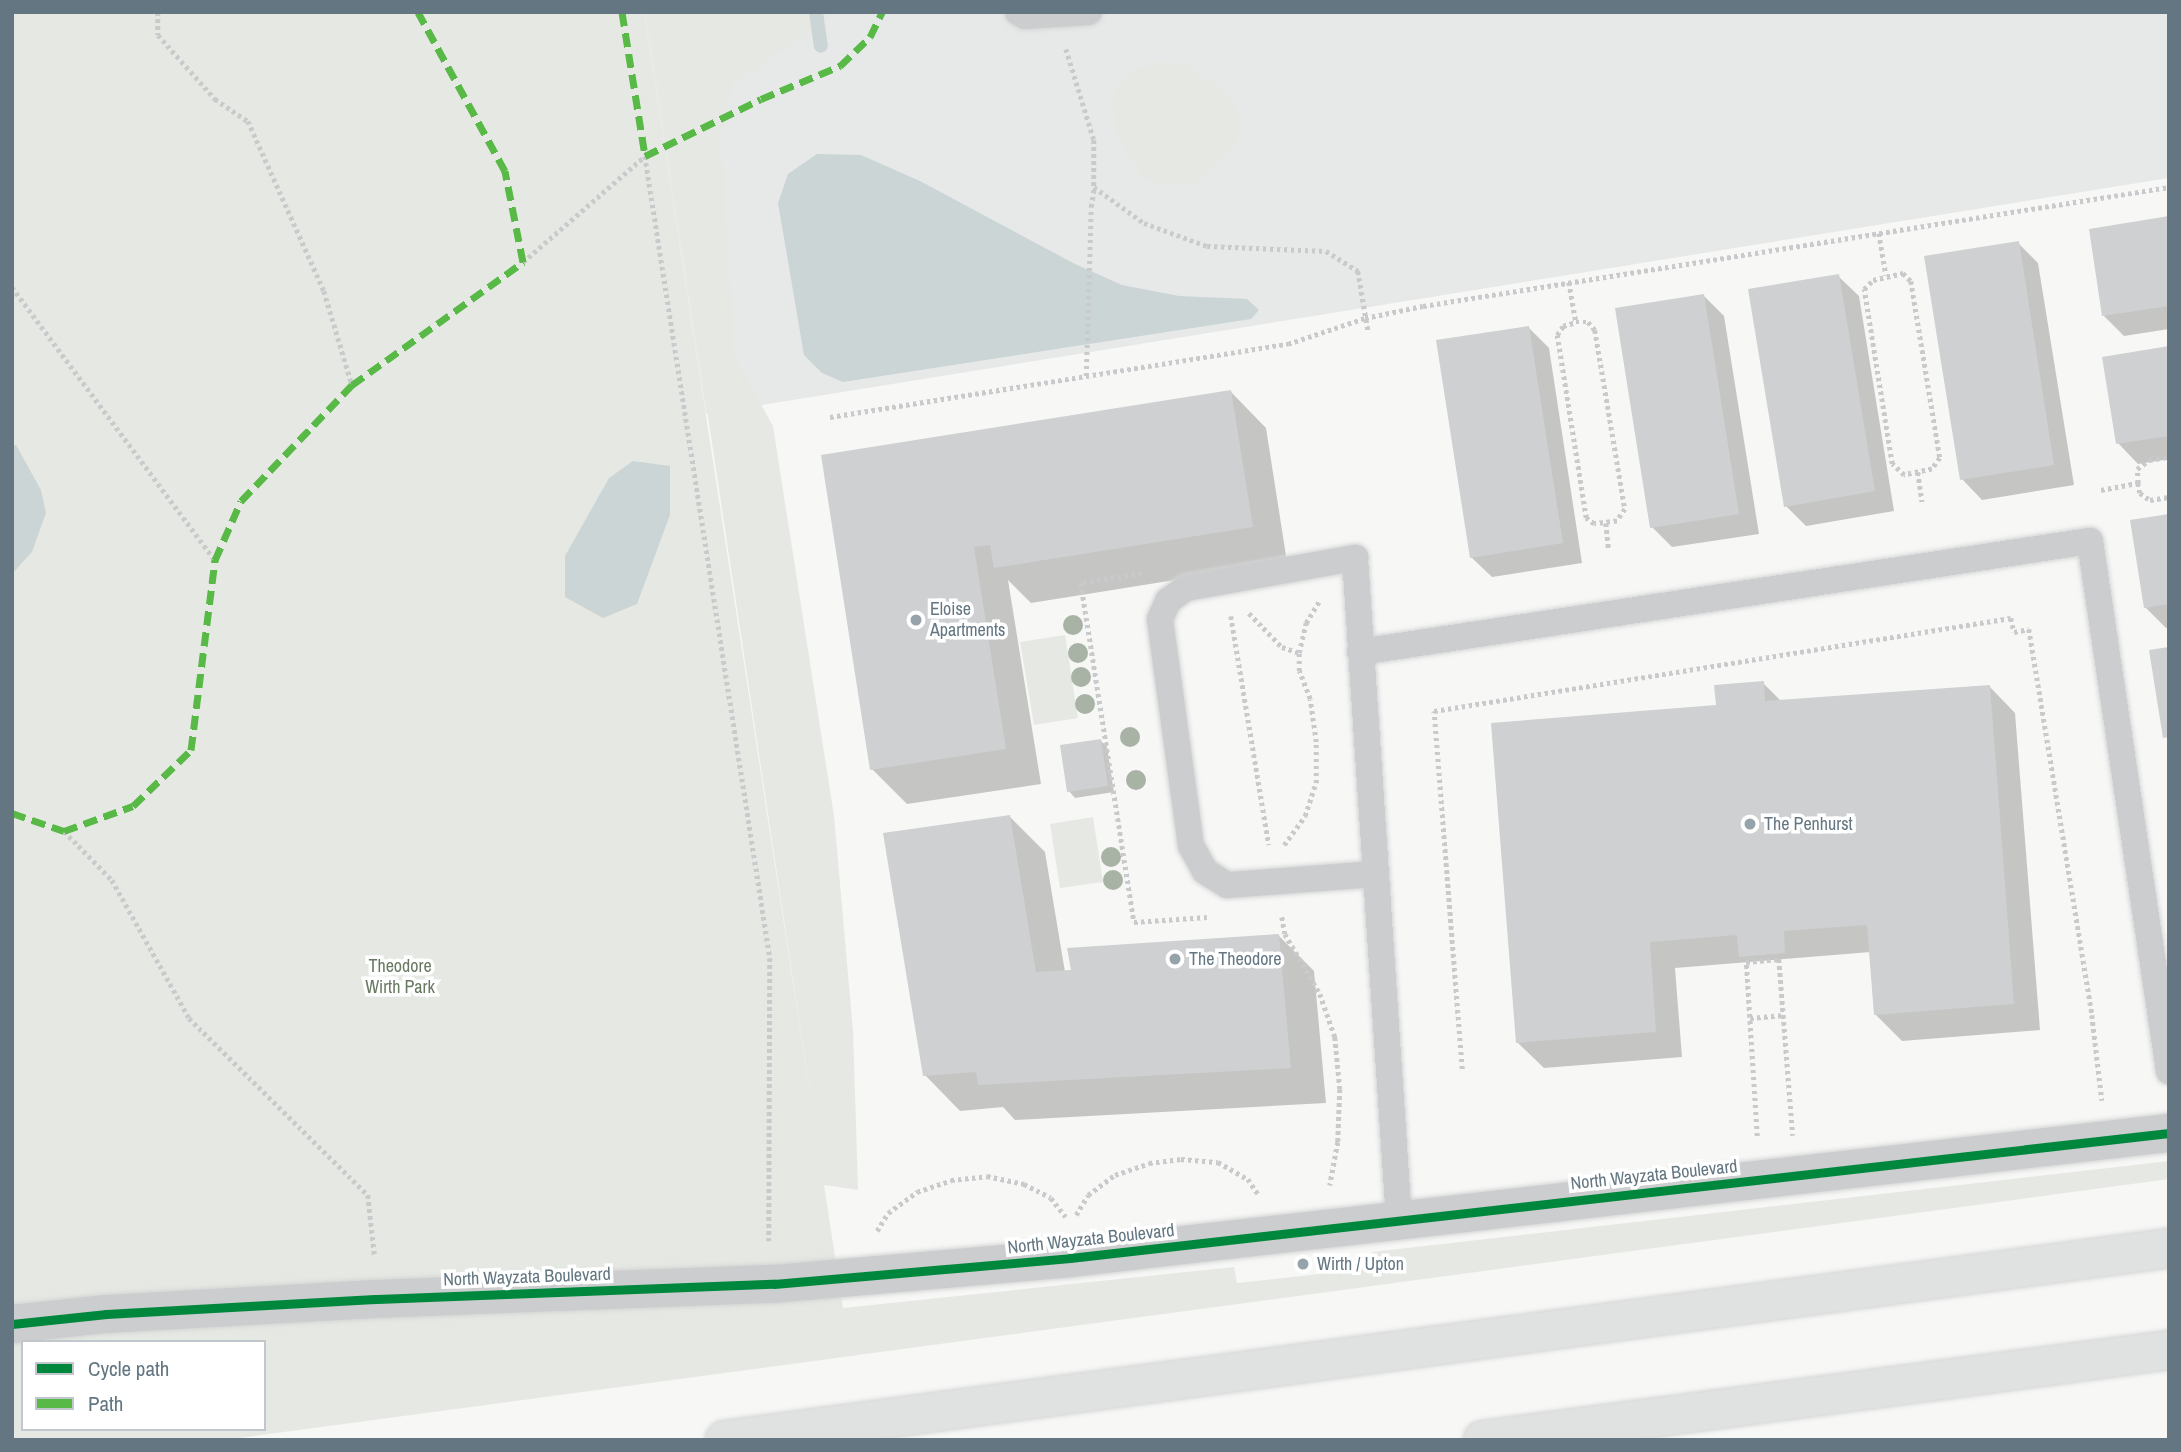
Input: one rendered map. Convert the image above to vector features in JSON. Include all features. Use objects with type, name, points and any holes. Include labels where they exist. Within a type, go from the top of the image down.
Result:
[{"type":"highway","points":[[725,1440],[2169,1248]]},
{"type":"highway","points":[[1483,1440],[2169,1350]]},
{"type":"street","name":"North Wayzata Boulevard","points":[[12,1324],[106,1314],[361,1300],[774,1284],[1070,1258],[2169,1133]]},
{"type":"lane","points":[[1018,12],[1025,16],[1089,12]]},
{"type":"lane","points":[[1360,652],[2090,541],[2169,1071]]},
{"type":"lane","points":[[1375,874],[1227,884],[1205,871],[1191,846],[1160,619],[1168,601],[1186,588],[1355,558],[1399,1220]]},
{"type":"path","points":[[158,12],[158,35],[215,99],[248,121],[324,291],[352,385]]},
{"type":"path","points":[[1055,15],[1094,140],[1086,376]]},
{"type":"path","points":[[523,262],[645,156],[770,958],[769,1252]]},
{"type":"path","points":[[1094,187],[1144,223],[1207,246],[1326,251],[1358,271],[1368,330]]},
{"type":"path","points":[[830,417],[1288,344],[1365,318],[1569,282],[2169,187]]},
{"type":"path","points":[[1879,233],[1886,275]]},
{"type":"path","points":[[1903,273],[1911,281],[1940,458],[1932,470],[1904,475],[1892,464],[1864,289],[1872,280],[1886,275],[1903,273]]},
{"type":"path","points":[[1569,282],[1576,322]]},
{"type":"path","points":[[12,287],[215,559]]},
{"type":"path","points":[[1576,322],[1588,323],[1595,330],[1625,509],[1617,521],[1606,523],[1594,524],[1586,518],[1557,335],[1563,326],[1576,322]]},
{"type":"path","points":[[2169,457],[2149,460],[2137,469],[2140,493],[2150,500],[2169,497]]},
{"type":"path","points":[[1918,472],[1922,502]]},
{"type":"path","points":[[2101,490],[2138,483]]},
{"type":"path","points":[[1606,523],[1609,550]]},
{"type":"path","points":[[1281,850],[1304,816],[1316,783],[1316,742],[1310,699],[1299,671],[1306,623],[1324,595],[1355,558]]},
{"type":"path","points":[[1241,606],[1282,647],[1300,653]]},
{"type":"path","points":[[1230,608],[1270,851]]},
{"type":"path","points":[[1462,1069],[1434,711],[2011,618],[2014,632],[2029,629],[2092,1015],[2102,1108]]},
{"type":"path","points":[[64,831],[112,880],[189,1018],[368,1195],[376,1265]]},
{"type":"path","points":[[1757,1148],[1746,962],[1761,958],[1779,960],[1794,1144]]},
{"type":"path","points":[[1750,1018],[1783,1015]]},
{"type":"path","points":[[875,1234],[888,1213],[917,1192],[951,1180],[987,1176],[1024,1184],[1051,1198],[1071,1224],[1088,1195],[1115,1175],[1149,1163],[1181,1159],[1218,1162],[1248,1179],[1264,1203]]},
{"type":"shaded area","points":[[644,12],[2169,12],[2169,178],[706,414]]},
{"type":"shaded area","points":[[817,154],[861,155],[920,181],[1075,264],[1122,285],[1179,296],[1247,299],[1259,310],[1251,319],[843,382],[822,373],[804,355],[778,203],[788,174]]},
{"type":"shaded area","points":[[16,445],[41,490],[46,513],[32,552],[12,574],[12,446]]},
{"type":"shaded area","points":[[633,461],[670,466],[670,515],[637,604],[603,618],[565,597],[565,556],[609,478]]},
{"type":"green space","name":"Theodore Wirth Park","points":[[12,12],[644,12],[814,1119],[647,12],[839,12],[733,83],[721,138],[735,357],[773,426],[834,816],[853,1030],[858,1190],[824,1185],[843,1308],[1234,1267],[1237,1283],[1302,1276],[1367,1268],[1372,1252],[2169,1161],[2169,1179],[225,1440],[12,1440]]},
{"type":"green space","points":[[1157,62],[1184,63],[1230,97],[1239,116],[1242,132],[1219,163],[1191,184],[1160,186],[1140,175],[1114,129],[1113,94],[1127,73]]},
{"type":"green space","points":[[1065,635],[1078,718],[1034,725],[1020,642]]},
{"type":"green space","points":[[1093,817],[1103,882],[1060,888],[1050,824]]},
{"type":"building","points":[[2169,216],[2169,306],[2102,316],[2089,229]]},
{"type":"building","points":[[2019,241],[2054,465],[1960,480],[1924,256]]},
{"type":"building","points":[[1839,274],[1875,491],[1784,507],[1748,289]]},
{"type":"building","points":[[1704,294],[1739,514],[1650,528],[1615,308]]},
{"type":"building","points":[[1529,326],[1563,543],[1470,558],[1436,340]]},
{"type":"building","points":[[2169,346],[2169,436],[2116,444],[2102,357]]},
{"type":"building","name":"Eloise Apartments","points":[[1231,390],[1253,527],[994,568],[990,545],[974,547],[1006,749],[870,770],[821,455]]},
{"type":"building","points":[[2169,514],[2169,604],[2144,608],[2130,520]]},
{"type":"building","points":[[2169,647],[2169,737],[2163,738],[2149,650]]},
{"type":"building","name":"The Penhurst","points":[[1764,681],[1765,701],[1990,685],[2014,1004],[1874,1015],[1867,925],[1784,931],[1785,953],[1739,957],[1737,935],[1650,942],[1656,1032],[1516,1043],[1491,723],[1716,705],[1714,685]]},
{"type":"building","points":[[1101,739],[1108,786],[1067,792],[1060,745]]},
{"type":"building","name":"The Theodore","points":[[1010,815],[1036,972],[1071,970],[1067,948],[1279,934],[1291,1068],[978,1085],[976,1072],[923,1076],[883,833]]},
{"type":"waterway","points":[[816,12],[821,46]]},
{"type":"marked path","points":[[12,813],[64,831],[133,806],[191,750],[215,560],[241,501],[352,385],[523,262],[505,171],[418,12]]},
{"type":"marked path","points":[[622,12],[645,156],[761,99],[840,66],[870,37],[882,12]]},
{"type":"cycle path","points":[[12,1324],[106,1314],[375,1299],[774,1284],[1070,1258],[2169,1133]]},
{"type":"place","name":"Eloise Apartments","points":[[916,620]]},
{"type":"place","name":"The Penhurst","points":[[1750,824]]},
{"type":"place","name":"The Theodore","points":[[1175,959]]},
{"type":"place","name":"Wirth / Upton","points":[[1303,1264]]}]
